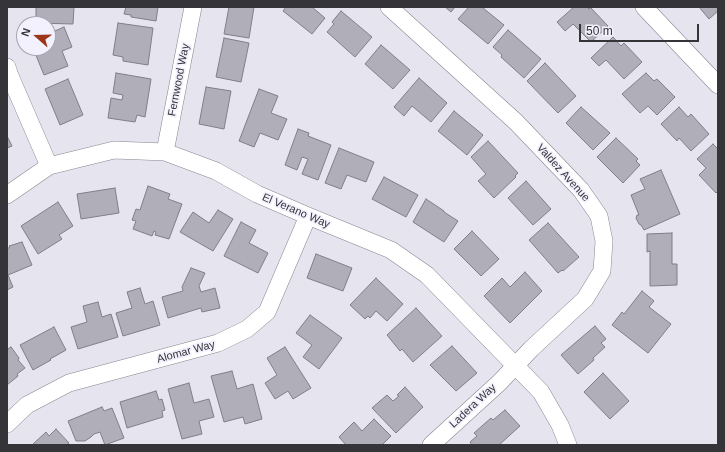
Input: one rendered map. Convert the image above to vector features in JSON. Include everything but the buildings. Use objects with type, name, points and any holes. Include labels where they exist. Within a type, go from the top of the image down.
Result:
[{"type":"street","name":"Fernwood Way","points":[[166,152],[193,7]]},
{"type":"street","name":"Valdez Avenue","points":[[389,7],[516,122],[581,190],[599,216],[604,241],[602,271],[585,299],[514,366]]},
{"type":"street","points":[[644,7],[718,85]]},
{"type":"street","points":[[7,67],[49,166],[7,195]]},
{"type":"street","name":"El Verano Way","points":[[49,166],[114,150],[166,152],[216,171],[257,194],[390,250],[427,275],[541,392],[560,425],[568,445]]},
{"type":"street","name":"Alomar Way","points":[[7,424],[27,405],[69,383],[218,343],[247,330],[267,312],[308,216]]},
{"type":"street","name":"Ladera Way","points":[[431,445],[500,382],[514,366]]}]
